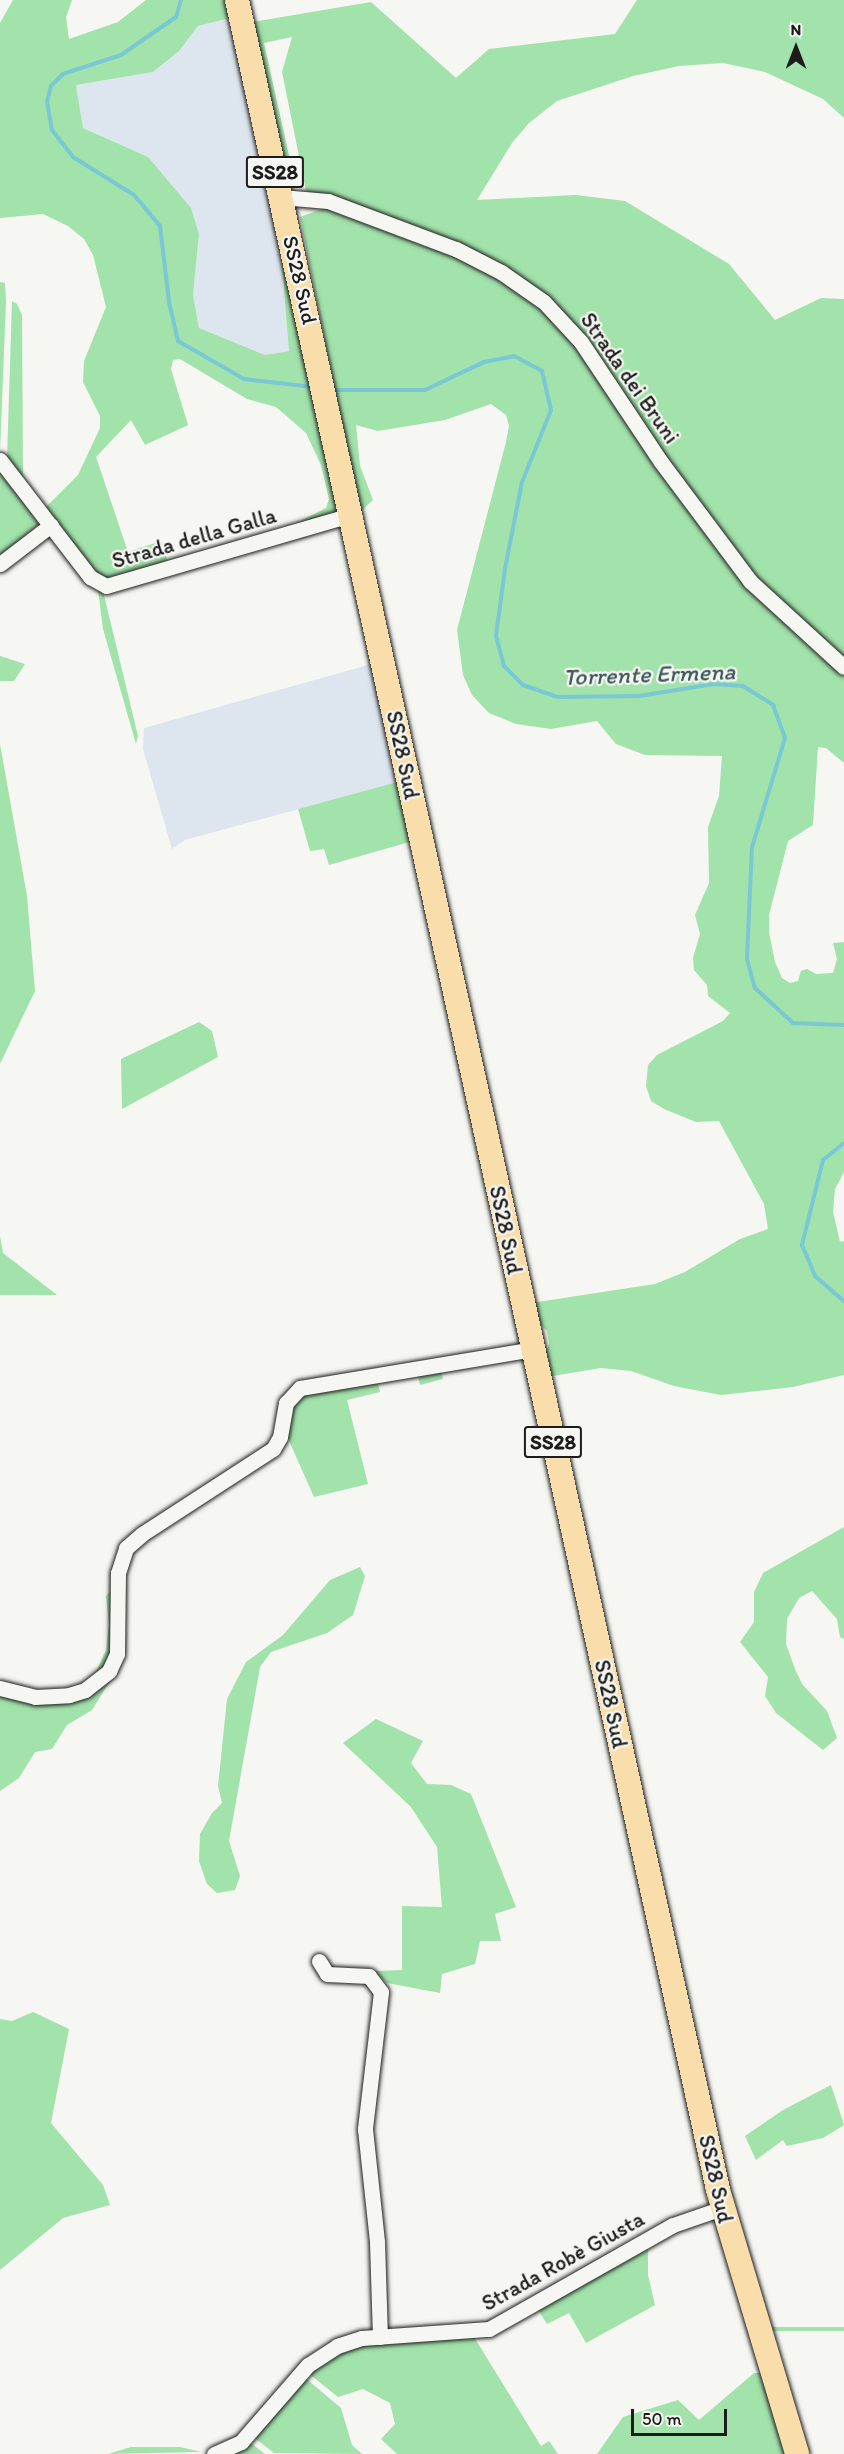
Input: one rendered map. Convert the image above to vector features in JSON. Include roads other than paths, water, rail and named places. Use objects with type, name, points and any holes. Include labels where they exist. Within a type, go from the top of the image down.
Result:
[{"type":"main road","name":"SS28 Sud","points":[[237,0],[315,344],[722,2208],[798,2454]]},
{"type":"street","name":"Strada dei Bruni","points":[[281,197],[328,201],[456,249],[501,272],[544,302],[581,342],[661,462],[750,581],[844,667]]},
{"type":"street","name":"Strada della Galla","points":[[0,460],[90,577],[110,587],[351,515]]},
{"type":"street","points":[[0,564],[51,525]]},
{"type":"street","points":[[0,1689],[35,1697],[69,1695],[85,1690],[109,1671],[117,1654],[118,1573],[126,1548],[142,1534],[273,1449],[280,1437],[286,1403],[300,1388],[533,1349]]},
{"type":"street","points":[[319,1961],[327,1974],[369,1976],[381,1992],[365,2129],[376,2242],[380,2337]]},
{"type":"street","name":"Strada Robè Giusta","points":[[214,2454],[231,2452],[320,2356],[353,2339],[489,2329],[674,2225],[722,2208]]},
{"type":"waterway","name":"Torrente Ermena","points":[[181,0],[176,17],[121,55],[63,74],[51,86],[47,102],[52,130],[73,157],[134,195],[160,226],[169,302],[178,341],[244,379],[313,387]]},
{"type":"waterway","name":"Torrente Ermena","points":[[332,390],[425,390],[484,362],[514,356],[542,371],[551,410],[522,482],[505,569],[496,636],[504,666],[523,685],[558,697],[639,696],[714,684],[743,686],[773,705],[785,738],[752,847],[747,959],[755,988],[793,1023],[844,1025]]},
{"type":"waterway","name":"Torrente Ermena","points":[[844,1143],[823,1160],[802,1245],[815,1276],[844,1301]]}]
